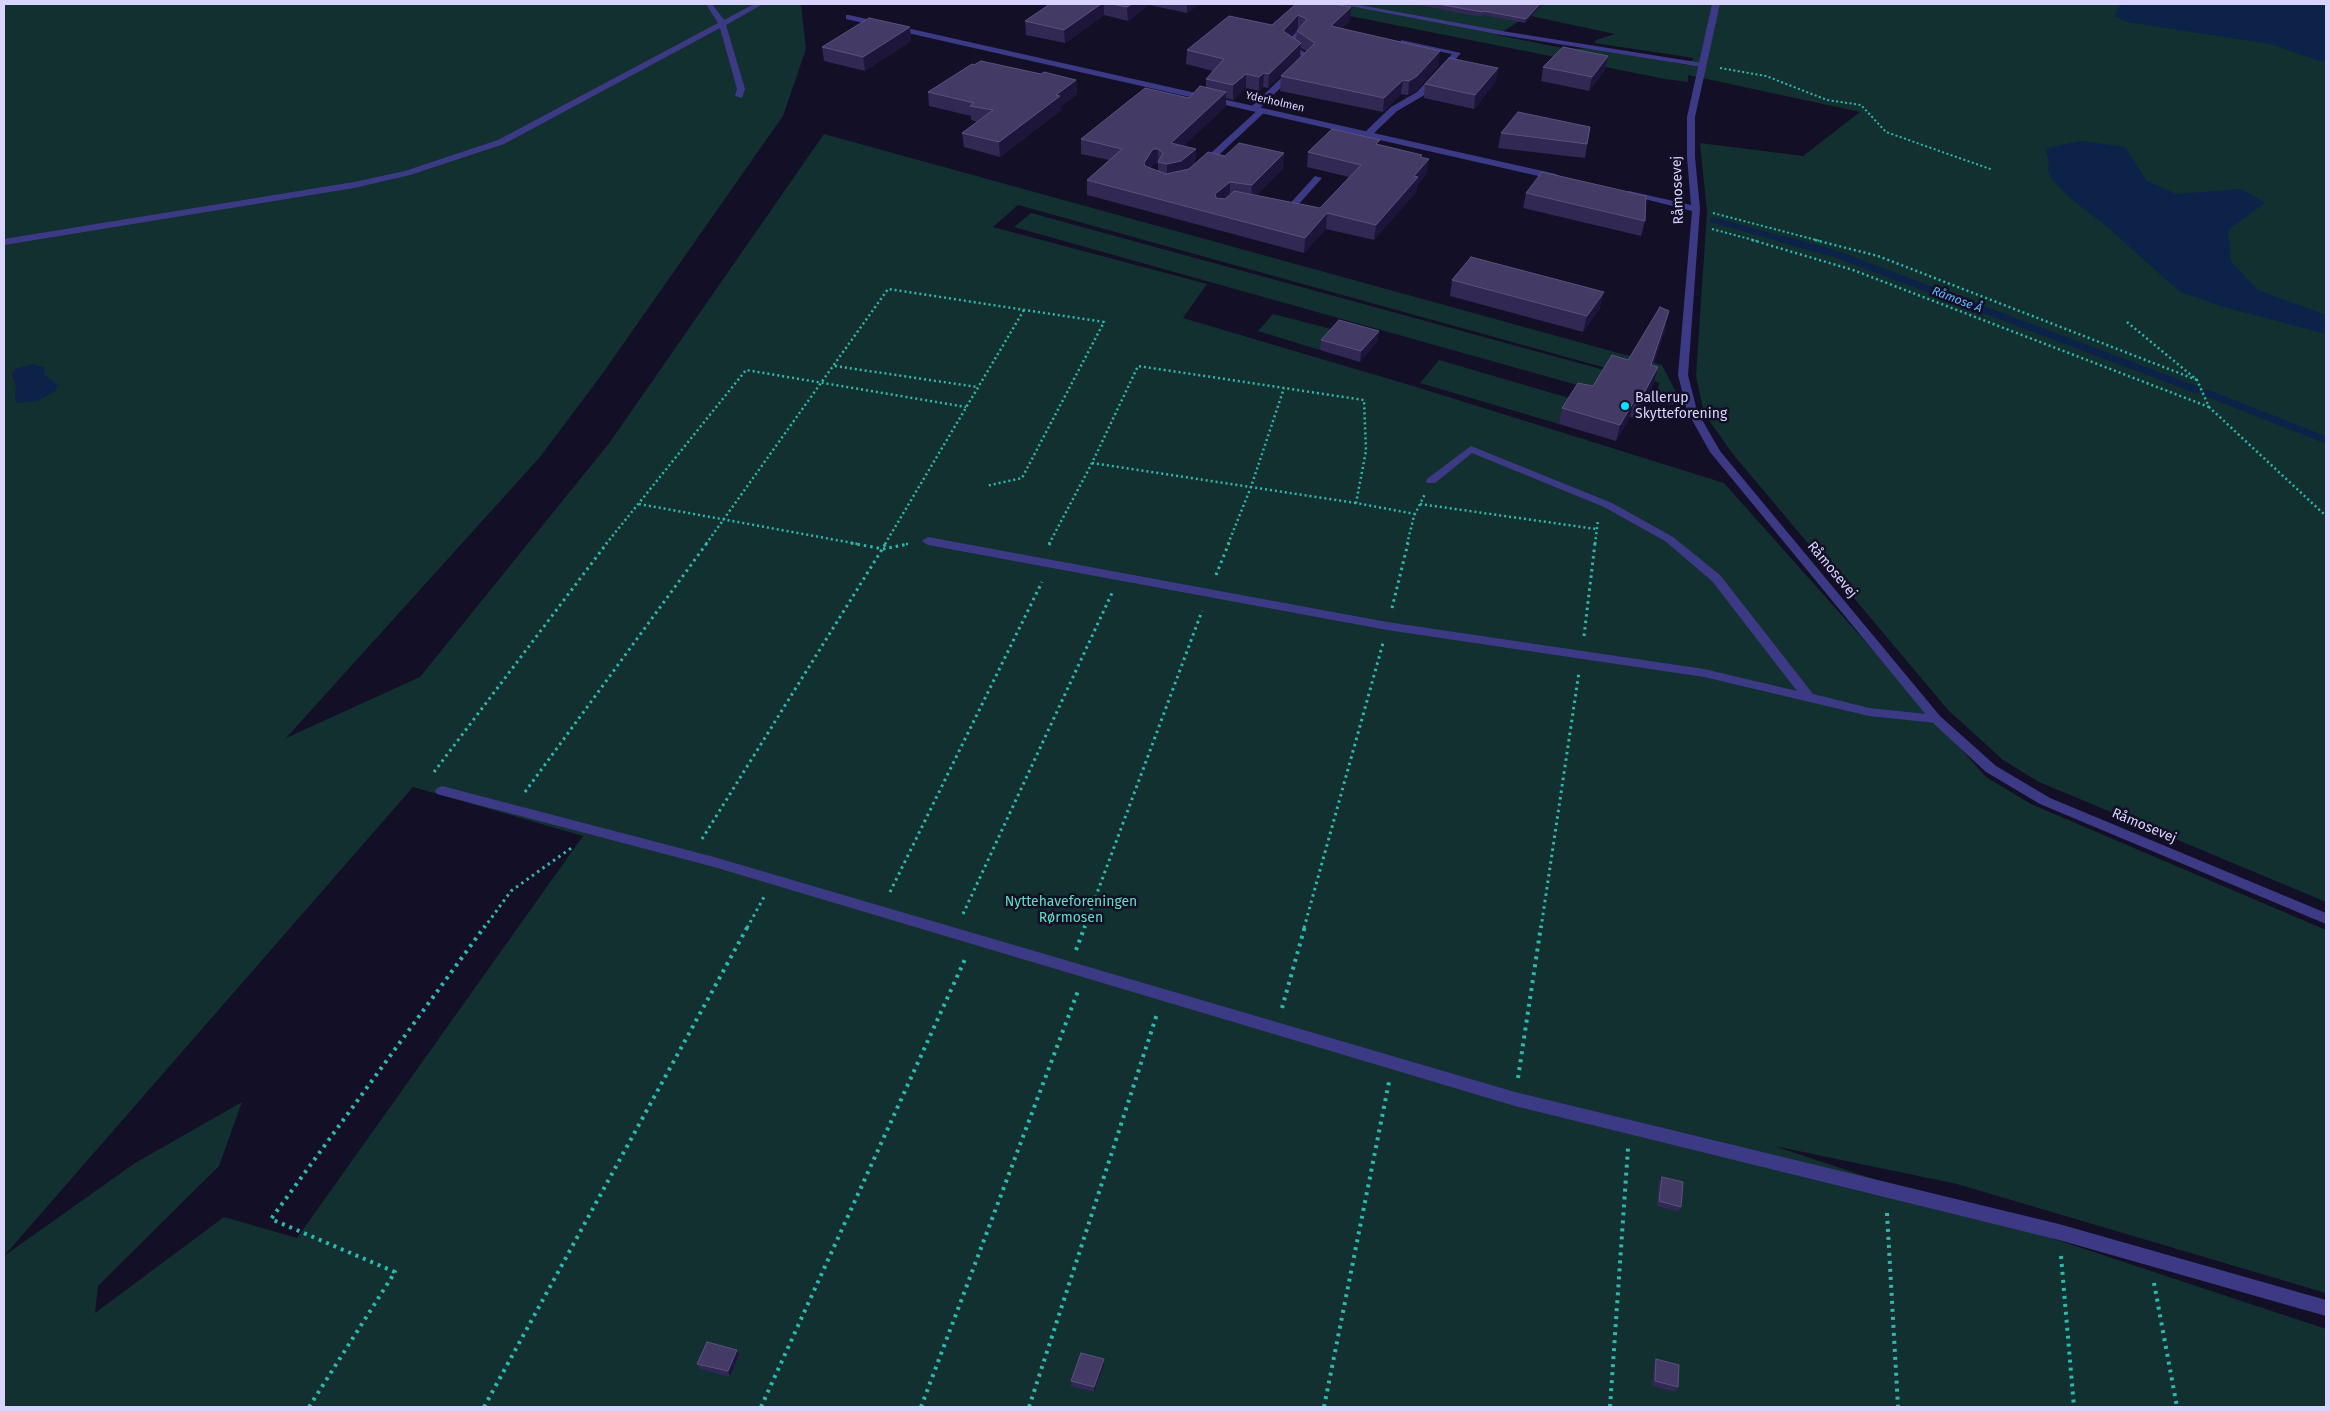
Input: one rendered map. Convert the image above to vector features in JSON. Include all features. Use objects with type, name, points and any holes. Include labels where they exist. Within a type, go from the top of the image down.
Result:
[{"type":"street","points":[[709,4],[722,23],[741,89],[739,96]]},
{"type":"street","points":[[4,242],[354,185],[407,172],[501,142],[759,4]]},
{"type":"street","points":[[1344,4],[1502,33],[1702,64]]},
{"type":"street","name":"Råmosevej","points":[[1716,4],[1691,117],[1691,158],[1696,209],[1684,375],[1692,411],[1715,452],[1936,719],[1992,769],[2045,801],[2326,919]]},
{"type":"street","name":"Yderholmen","points":[[849,17],[1563,178]]},
{"type":"street","points":[[1199,168],[1259,110],[1308,57],[1288,45],[1300,33]]},
{"type":"street","points":[[1368,134],[1394,109],[1420,94],[1457,53],[1404,42]]},
{"type":"street","points":[[1278,210],[1287,212],[1318,178]]},
{"type":"street","points":[[1620,192],[1696,209]]},
{"type":"street","points":[[4,247],[18,240]]},
{"type":"street","points":[[1432,480],[1471,449],[1601,502],[1669,539],[1716,578],[1808,698]]},
{"type":"street","points":[[928,541],[1387,626],[1704,672],[1870,712],[1936,719]]},
{"type":"street","points":[[442,791],[596,830],[774,879],[1515,1099],[2059,1232],[2326,1308]]},
{"type":"path","points":[[1702,64],[1766,76],[1827,100],[1861,105],[1886,132],[1993,170]]},
{"type":"path","points":[[1696,209],[1878,256],[2197,380]]},
{"type":"path","points":[[1696,209],[1712,229],[1802,253],[1853,270],[2209,407],[2326,516]]},
{"type":"path","points":[[513,809],[725,519],[888,289],[1104,322],[1022,478],[986,486]]},
{"type":"path","points":[[691,856],[882,548],[1024,310]]},
{"type":"path","points":[[2127,322],[2197,380],[2209,407]]},
{"type":"path","points":[[835,366],[977,387]]},
{"type":"path","points":[[881,911],[1138,366],[1364,400],[1366,451],[1356,503]]},
{"type":"path","points":[[442,791],[425,784],[638,504],[746,370],[966,407]]},
{"type":"path","points":[[1070,967],[1209,593],[1251,487],[1284,388]]},
{"type":"path","points":[[1092,463],[1356,503],[1416,514]]},
{"type":"path","points":[[1277,1028],[1416,514],[1432,480]]},
{"type":"path","points":[[1515,1099],[1582,655],[1596,530],[1601,502]]},
{"type":"path","points":[[638,504],[882,548],[928,541]]},
{"type":"path","points":[[1420,504],[1596,530]]},
{"type":"path","points":[[955,933],[1120,576]]},
{"type":"path","points":[[309,1407],[395,1272],[271,1219],[511,891],[596,830]]},
{"type":"path","points":[[484,1407],[774,879]]},
{"type":"path","points":[[761,1407],[974,939]]},
{"type":"path","points":[[921,1407],[1085,971]]},
{"type":"path","points":[[1030,1407],[1163,995]]},
{"type":"path","points":[[1324,1407],[1393,1062]]},
{"type":"path","points":[[1610,1407],[1630,1127]]},
{"type":"path","points":[[1885,1190],[1898,1407]]},
{"type":"path","points":[[2059,1232],[2074,1407]]},
{"type":"path","points":[[2150,1258],[2177,1407]]},
{"type":"green space","name":"Nyttehaveforeningen Rørmosen","points":[[4,4],[801,4],[806,49],[783,116],[600,377],[540,457],[286,738],[420,677],[610,442],[824,134],[1662,365],[1678,396],[1678,401],[1673,405],[1650,403],[1660,383],[1018,205],[993,227],[1207,284],[1183,318],[1413,386],[1724,483],[1986,777],[2031,804],[2326,930],[2326,1293],[1957,1184],[1774,1146],[2326,1329],[2326,1407],[4,1407]],"holes":[[[413,787],[583,836],[297,1238],[224,1217],[95,1313],[98,1286],[219,1166],[242,1102],[135,1163],[4,1256]]]},
{"type":"green space","points":[[1290,4],[2326,4],[2326,902],[2039,782],[2003,760],[1948,710],[1732,453],[1704,413],[1696,376],[1707,212],[1700,143],[1803,156],[1860,112],[1688,75],[1688,82]],"holes":[[[1517,13],[1615,34],[1596,40],[1594,43],[1694,58],[1687,65],[1600,48],[1568,49],[1497,35],[1518,22]]]},
{"type":"green space","points":[[1031,213],[1608,371],[1595,390],[1014,227]]},
{"type":"green space","points":[[1273,314],[1339,331],[1320,350],[1258,331]]},
{"type":"green space","points":[[1439,360],[1576,400],[1559,424],[1420,383]]},
{"type":"water","points":[[2326,4],[2326,63],[2270,44],[2127,22],[2114,16],[2120,5]]},
{"type":"water","points":[[2081,141],[2125,147],[2147,181],[2176,194],[2241,189],[2265,203],[2228,230],[2231,261],[2258,290],[2326,315],[2326,334],[2224,307],[2180,292],[2106,226],[2070,198],[2053,181],[2047,168],[2049,162],[2046,148]]},
{"type":"water","points":[[33,364],[45,368],[44,374],[58,386],[55,391],[38,401],[18,403],[15,400],[16,387],[12,374],[16,369]]},
{"type":"building","points":[[1050,4],[1101,4],[1064,30],[1025,21]]},
{"type":"building","points":[[1112,4],[1132,4],[1127,7]]},
{"type":"building","points":[[1296,4],[1334,4],[1351,7],[1331,26],[1440,51],[1417,76],[1409,81],[1403,80],[1384,98],[1281,76],[1315,43],[1297,31],[1307,19],[1298,15],[1283,31],[1301,43],[1269,74],[1264,73],[1259,77],[1246,74],[1233,85],[1206,79],[1224,59],[1187,50],[1229,16],[1272,25]]},
{"type":"building","points":[[1438,4],[1540,4],[1526,19]]},
{"type":"building","points":[[869,18],[910,27],[863,57],[822,47]]},
{"type":"building","points":[[1563,47],[1608,56],[1592,77],[1543,67]]},
{"type":"building","points":[[1449,58],[1498,68],[1475,95],[1425,84]]},
{"type":"building","points":[[981,61],[1041,74],[1044,72],[1076,80],[1056,95],[1060,96],[999,142],[962,133],[993,110],[970,106],[974,103],[928,92],[972,64],[974,65]]},
{"type":"building","points":[[1200,86],[1226,92],[1171,143],[1196,149],[1181,161],[1167,164],[1158,162],[1163,153],[1158,149],[1153,149],[1144,163],[1145,166],[1166,174],[1189,169],[1208,152],[1225,156],[1239,143],[1284,153],[1252,185],[1230,182],[1215,194],[1216,198],[1225,199],[1234,191],[1320,208],[1361,165],[1308,152],[1332,129],[1380,140],[1376,144],[1422,155],[1420,157],[1429,159],[1414,176],[1418,177],[1376,225],[1327,213],[1305,238],[1087,180],[1122,149],[1081,139],[1145,88],[1189,98]]},
{"type":"building","points":[[1518,112],[1590,127],[1587,144],[1501,133]]},
{"type":"building","points":[[1542,172],[1646,196],[1645,221],[1526,193]]},
{"type":"building","points":[[1471,257],[1604,292],[1587,316],[1452,280]]},
{"type":"building","points":[[1660,307],[1669,311],[1651,365],[1658,367],[1639,402],[1634,401],[1620,425],[1562,408],[1578,383],[1593,386],[1612,355],[1628,360]]},
{"type":"building","points":[[1339,320],[1379,331],[1361,351],[1321,340]]},
{"type":"building","points":[[1662,1177],[1683,1182],[1681,1207],[1659,1201]]},
{"type":"building","points":[[707,1342],[737,1350],[728,1371],[697,1364]]},
{"type":"building","points":[[1081,1353],[1104,1359],[1094,1387],[1071,1381]]},
{"type":"building","points":[[1656,1359],[1679,1365],[1678,1387],[1655,1381]]},
{"type":"waterway","name":"Råmose Å","points":[[1713,220],[1789,241]]},
{"type":"waterway","name":"Råmose Å","points":[[1785,240],[1833,253],[2197,390]]},
{"type":"waterway","name":"Råmose Å","points":[[2207,393],[2326,440]]},
{"type":"place","name":"Ballerup Skytteforening","points":[[1625,406]]}]
